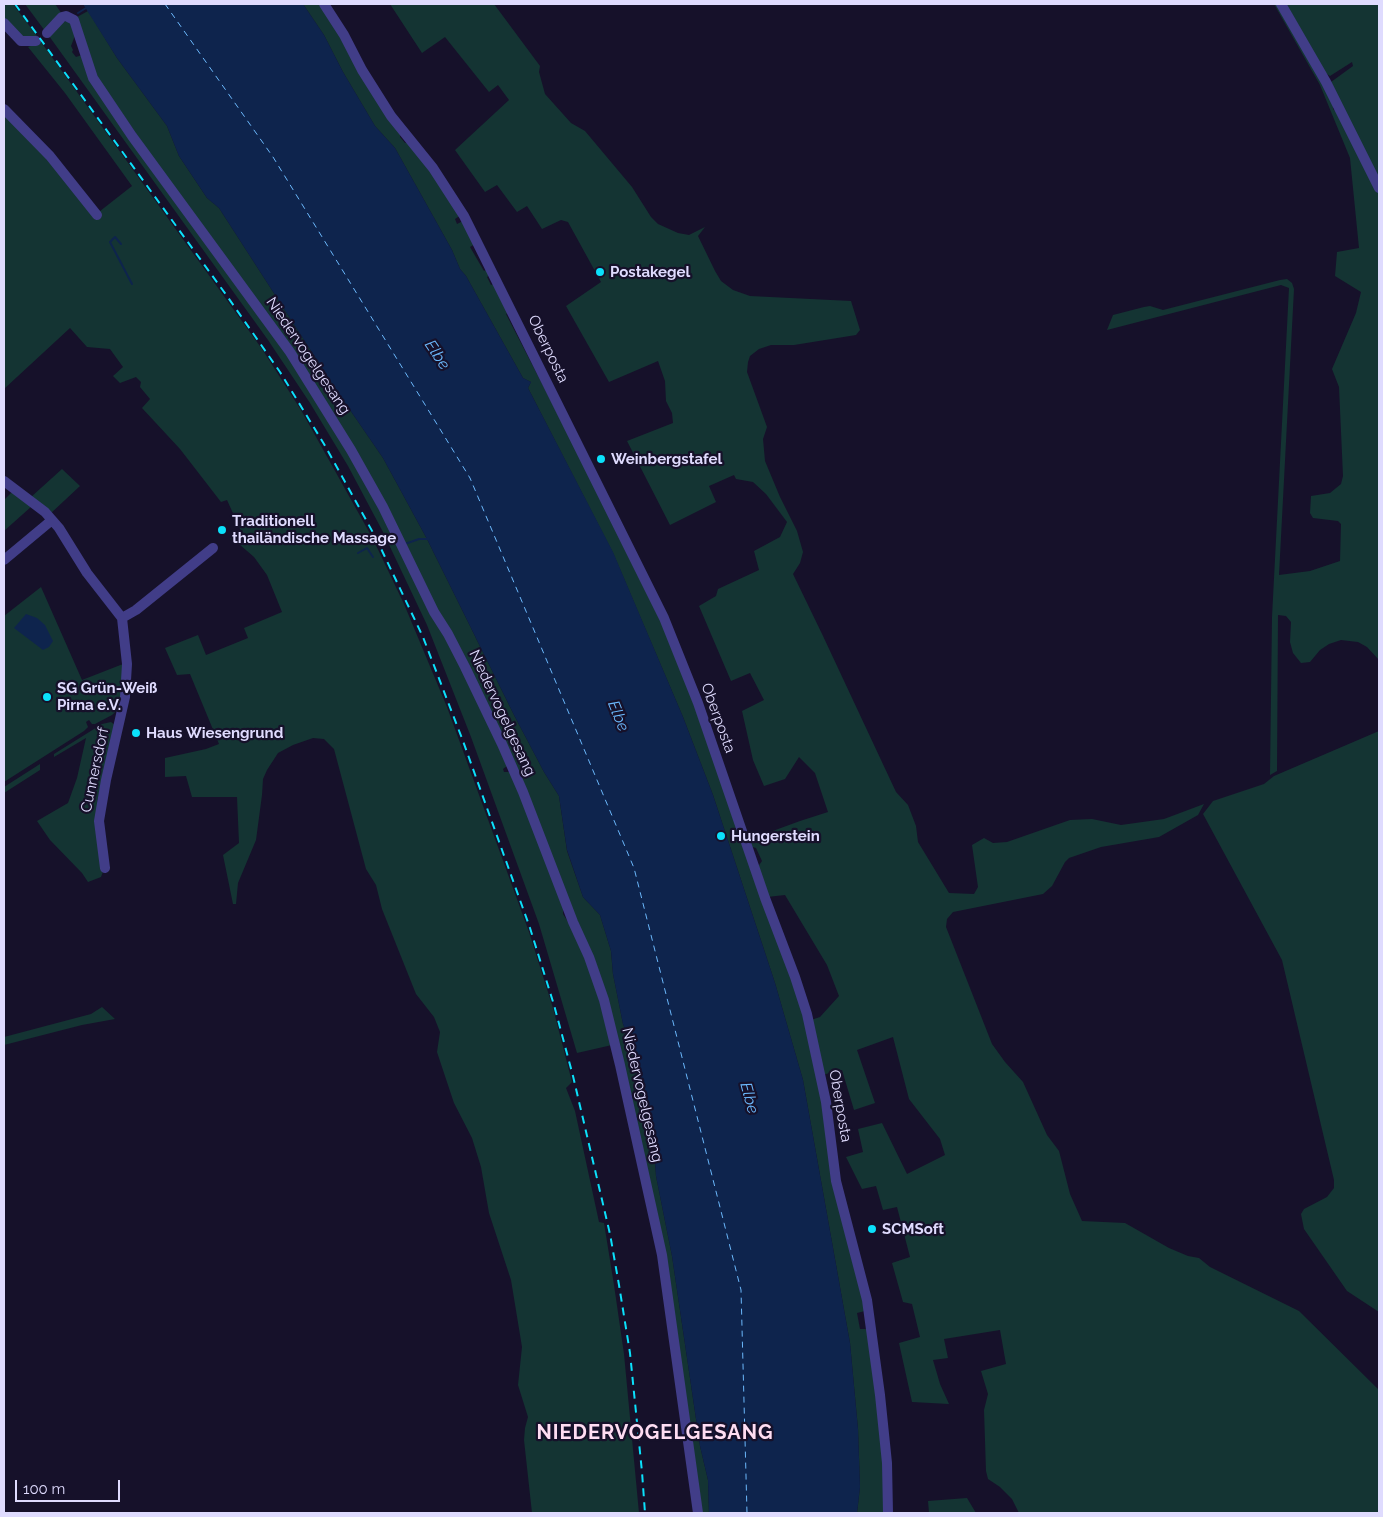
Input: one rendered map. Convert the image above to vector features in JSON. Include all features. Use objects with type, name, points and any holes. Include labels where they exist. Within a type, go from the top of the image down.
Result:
[{"type":"street","name":"Oberposta","points":[[324,4],[391,116],[438,175],[464,216],[664,618],[698,703],[765,898],[795,977],[806,1014],[826,1102],[836,1181],[867,1300],[887,1463],[888,1513]]},
{"type":"street","points":[[1281,4],[1326,82],[1379,188]]},
{"type":"street","name":"Niedervogelgesang","points":[[47,33],[57,21],[66,16],[74,20],[93,78],[132,136],[290,352],[351,450],[383,507],[434,612],[465,667],[522,792],[597,978],[620,1065],[662,1255],[698,1513]]},
{"type":"street","points":[[4,23],[20,41],[36,41]]},
{"type":"street","points":[[4,109],[50,156],[97,215]]},
{"type":"street","points":[[4,481],[28,498],[52,520],[67,539],[87,573],[122,618],[136,610],[213,548]]},
{"type":"street","points":[[4,560],[52,520]]},
{"type":"street","name":"Cunnersdorf","points":[[105,868],[99,821],[106,780],[126,698],[126,664],[122,618]]},
{"type":"green space","points":[[4,4],[13,4],[37,36],[28,38],[18,35],[4,18]]},
{"type":"green space","points":[[25,4],[55,4],[62,14],[45,31]]},
{"type":"green space","points":[[303,4],[322,4],[400,133],[400,137],[405,143],[408,142],[432,170],[461,215],[455,219],[457,224],[463,221],[475,244],[470,247],[484,271],[489,268],[491,274],[487,277],[491,285],[496,283],[511,311],[506,314],[647,587],[695,704],[804,1015],[865,1311],[857,1313],[860,1329],[869,1329],[879,1396],[886,1513],[857,1513],[860,1487],[858,1429],[850,1343],[803,1080],[775,983],[713,795],[683,717],[613,553],[528,388],[531,382],[523,378],[466,276],[460,269],[452,250],[395,148],[375,126],[343,72],[324,35]]},
{"type":"green space","points":[[390,4],[494,4],[540,66],[539,72],[545,94],[571,123],[585,131],[632,187],[651,217],[658,224],[678,233],[689,235],[705,227],[698,236],[721,281],[733,290],[750,296],[851,301],[860,330],[856,335],[794,345],[771,345],[759,349],[750,356],[747,372],[767,427],[763,439],[765,461],[797,531],[803,552],[800,563],[793,574],[896,792],[908,805],[916,826],[918,842],[949,893],[974,894],[978,887],[972,845],[984,838],[993,843],[1007,842],[1070,820],[1092,819],[1121,825],[1164,819],[1204,804],[1198,815],[1159,837],[1101,847],[1069,858],[1052,886],[1043,894],[953,912],[947,919],[946,927],[992,1044],[1023,1082],[1047,1135],[1059,1151],[1070,1194],[1082,1221],[1125,1223],[1169,1248],[1188,1256],[1199,1258],[1210,1267],[1299,1311],[1379,1390],[1379,1513],[1019,1513],[1012,1499],[1000,1487],[988,1479],[986,1471],[984,1410],[988,1394],[981,1371],[1006,1364],[1000,1330],[944,1339],[948,1358],[933,1360],[940,1384],[949,1404],[912,1402],[899,1343],[920,1337],[912,1304],[903,1302],[892,1263],[910,1257],[897,1207],[883,1210],[876,1186],[862,1189],[846,1157],[863,1152],[858,1129],[882,1123],[907,1174],[945,1155],[940,1139],[909,1099],[893,1037],[857,1050],[875,1103],[854,1110],[842,1070],[822,1075],[811,1020],[820,1017],[839,996],[827,965],[785,895],[767,897],[757,868],[762,861],[756,848],[749,846],[748,840],[828,812],[815,773],[799,757],[785,779],[764,786],[753,760],[742,711],[764,700],[750,673],[731,681],[699,606],[716,596],[718,589],[759,570],[754,551],[780,537],[787,522],[766,494],[753,482],[736,479],[734,475],[709,486],[716,502],[670,525],[627,441],[673,423],[672,413],[666,401],[665,381],[658,361],[609,382],[566,306],[601,282],[568,222],[561,220],[542,229],[527,206],[517,212],[497,185],[485,192],[455,150],[509,100],[498,85],[489,92],[445,37],[422,53]]},
{"type":"green space","points":[[1274,4],[1279,4],[1333,100],[1333,109],[1340,114],[1379,194],[1379,660],[1367,647],[1358,642],[1341,640],[1329,644],[1320,650],[1310,662],[1301,663],[1293,653],[1290,642],[1291,622],[1286,616],[1278,615],[1277,771],[1270,775],[1272,617],[1289,288],[1281,285],[1107,330],[1113,315],[1144,307],[1150,306],[1163,310],[1280,280],[1287,279],[1292,283],[1294,289],[1279,575],[1310,571],[1340,561],[1341,524],[1338,521],[1313,518],[1310,513],[1311,496],[1330,493],[1341,484],[1343,476],[1339,387],[1332,369],[1356,313],[1361,292],[1335,276],[1337,252],[1359,248],[1350,158],[1320,85]]},
{"type":"green space","points":[[1284,4],[1379,4],[1379,182],[1331,82],[1353,66],[1352,62],[1330,76],[1324,72]]},
{"type":"green space","points":[[88,11],[117,58],[167,126],[179,156],[207,198],[219,208],[337,391],[383,458],[427,539],[514,715],[559,796],[567,851],[583,897],[600,915],[611,951],[613,974],[623,1024],[631,1044],[654,1146],[656,1176],[672,1256],[700,1446],[708,1480],[709,1513],[701,1513],[676,1332],[605,998],[521,780],[352,448],[134,134],[96,76],[77,17]]},
{"type":"green space","points":[[69,21],[76,33],[71,46],[72,52],[76,57],[82,55],[288,354],[349,452],[465,673],[507,766],[503,769],[504,772],[509,772],[513,775],[563,907],[563,914],[595,980],[612,1045],[577,1053],[539,924],[471,737],[427,625],[383,532],[348,466],[310,403],[268,340],[49,36],[59,22]]},
{"type":"green space","points":[[41,42],[262,349],[301,410],[373,539],[404,604],[447,707],[529,932],[553,1008],[572,1082],[566,1088],[575,1111],[599,1222],[604,1223],[614,1285],[624,1354],[639,1513],[532,1513],[524,1440],[528,1417],[518,1385],[522,1347],[511,1280],[489,1213],[481,1167],[472,1138],[454,1103],[437,1052],[440,1032],[434,1017],[416,994],[382,909],[376,885],[366,869],[334,749],[324,739],[313,738],[278,753],[267,770],[263,779],[256,840],[238,883],[236,904],[233,904],[223,855],[239,843],[237,797],[192,797],[186,776],[165,777],[165,758],[206,749],[219,744],[190,674],[177,675],[165,648],[198,635],[206,655],[248,638],[244,628],[282,612],[267,575],[254,557],[230,539],[235,533],[241,531],[227,500],[221,502],[180,449],[142,408],[150,399],[140,387],[141,382],[136,377],[120,383],[113,376],[123,367],[110,349],[87,347],[70,328],[4,389],[4,112],[48,157],[95,215],[132,186],[65,93],[28,47]]},
{"type":"green space","points":[[62,469],[80,486],[50,514],[31,497]]},
{"type":"green space","points":[[13,491],[32,506],[4,531],[4,500]]},
{"type":"green space","name":"SG Grün-Weiß Pirna e.V.","points":[[41,587],[82,680],[123,664],[121,707],[112,715],[95,724],[92,724],[89,720],[86,722],[88,727],[84,731],[4,782],[4,616]]},
{"type":"green space","points":[[111,722],[115,725],[97,802],[104,869],[101,877],[88,882],[82,873],[50,840],[37,821],[68,803],[77,778],[86,738],[54,757],[54,754],[102,724]]},
{"type":"green space","points":[[1379,731],[1379,1312],[1347,1291],[1304,1229],[1301,1214],[1304,1209],[1327,1197],[1334,1188],[1334,1180],[1282,960],[1203,814],[1213,801],[1264,784],[1274,776]]},
{"type":"green space","points":[[40,764],[40,770],[4,793],[4,787]]},
{"type":"green space","points":[[102,1007],[115,1019],[82,1025],[4,1045],[4,1037],[91,1014]]},
{"type":"green space","points":[[967,1498],[976,1513],[929,1513],[928,1501]]},
{"type":"water","name":"Elbe","points":[[83,4],[303,4],[324,35],[343,72],[375,126],[395,148],[452,250],[460,269],[466,276],[523,378],[531,382],[528,388],[613,552],[683,717],[713,795],[775,983],[803,1080],[850,1343],[858,1429],[860,1487],[857,1513],[709,1513],[708,1480],[700,1446],[672,1256],[656,1176],[654,1146],[631,1044],[623,1024],[613,974],[611,951],[600,915],[583,897],[567,850],[559,796],[514,715],[427,539],[383,458],[337,391],[219,208],[207,198],[179,156],[167,126],[117,58]]},
{"type":"water","points":[[26,614],[37,618],[45,625],[53,641],[49,647],[43,650],[14,628]]},
{"type":"waterway","points":[[78,13],[86,8]]},
{"type":"waterway","points":[[121,244],[115,237],[110,242],[132,284]]},
{"type":"waterway","points":[[405,544],[419,539],[429,539]]},
{"type":"waterway","points":[[358,553],[367,548],[373,557]]},
{"type":"ferry route","points":[[165,4],[273,157],[470,478],[634,868],[741,1290],[747,1513]]},
{"type":"railway","points":[[15,4],[280,372],[324,444],[376,538],[423,637],[463,741],[530,928],[554,1005],[573,1076],[610,1234],[619,1285],[630,1353],[645,1513]]},
{"type":"place","name":"Postakegel","points":[[600,272]]},
{"type":"place","name":"Weinbergstafel","points":[[601,459]]},
{"type":"place","name":"Traditionell thailändische Massage","points":[[222,530]]},
{"type":"place","name":"SG Grün-Weiß Pirna e.V.","points":[[47,697]]},
{"type":"place","name":"Haus Wiesengrund","points":[[136,733]]},
{"type":"place","name":"Hungerstein","points":[[721,836]]},
{"type":"place","name":"SCMSoft","points":[[872,1229]]},
{"type":"district","name":"NIEDERVOGELGESANG","points":[[655,1433]]}]
